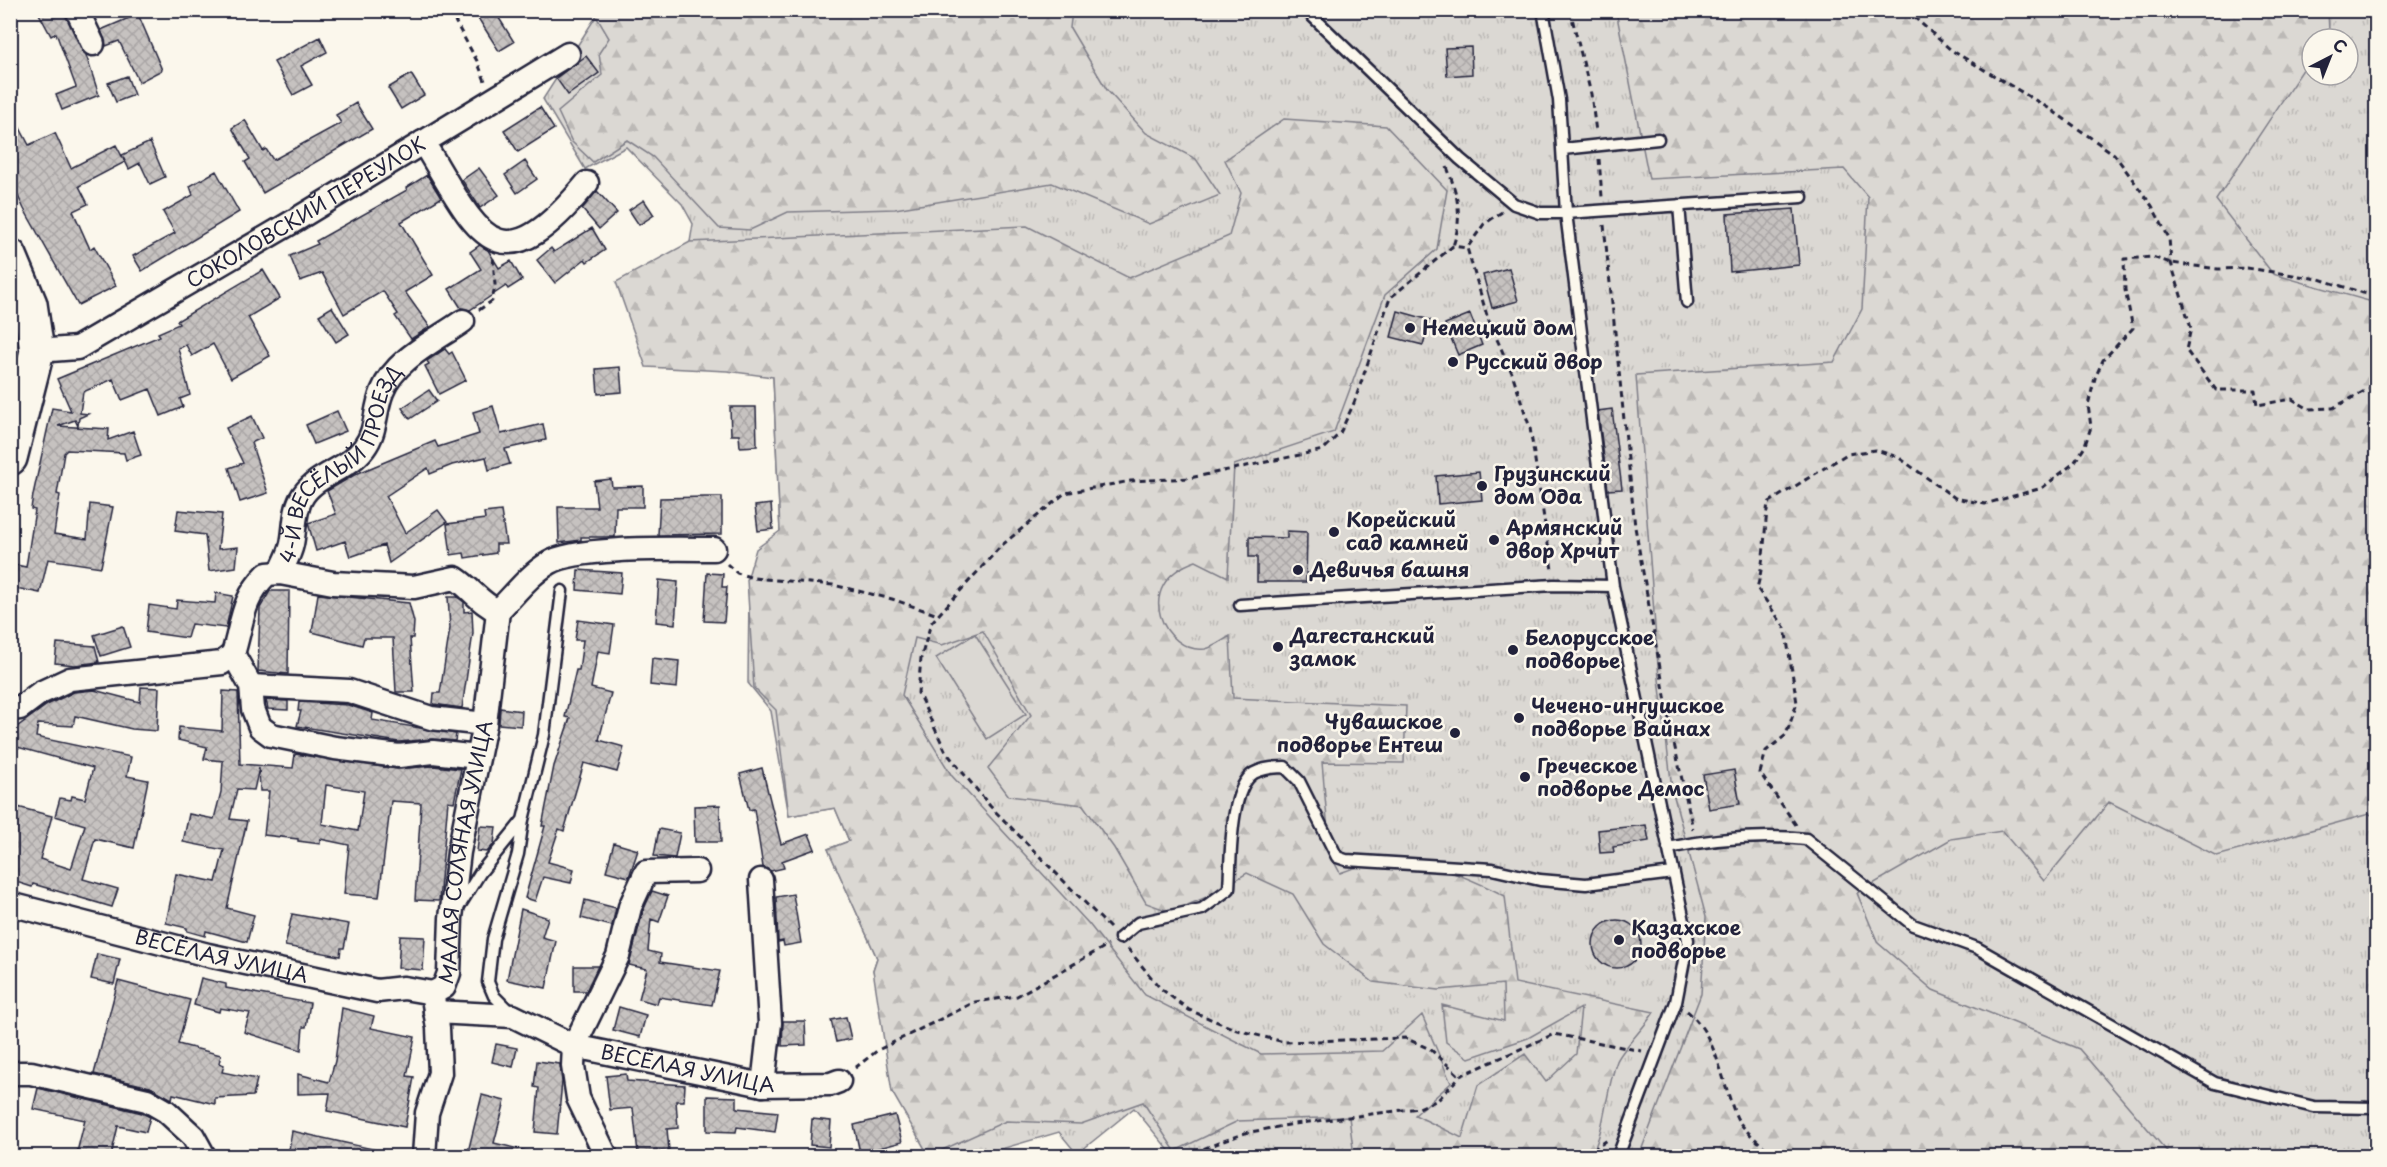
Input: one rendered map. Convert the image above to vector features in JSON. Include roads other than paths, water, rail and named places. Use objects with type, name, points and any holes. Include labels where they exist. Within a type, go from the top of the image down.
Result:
[{"type":"main road","points":[[10,256],[30,304],[37,351],[10,458]]},
{"type":"street","points":[[77,10],[93,44]]},
{"type":"street","name":"СОКОЛОВСКИЙ ПЕРЕУЛОК","points":[[37,351],[77,348],[289,224],[568,54]]},
{"type":"street","points":[[423,142],[473,224],[490,239],[507,243],[526,240],[563,212],[587,183]]},
{"type":"street","name":"4-Й ВЕСЁЛЫЙ ПРОЕЗД","points":[[233,654],[242,614],[254,586],[267,574],[280,573],[292,546],[299,502],[306,488],[344,466],[363,450],[375,429],[380,396],[388,378],[403,363],[463,321]]},
{"type":"street","points":[[280,573],[333,583],[414,587],[455,578],[469,587],[488,606],[498,610],[547,563],[561,557],[628,550],[714,549]]},
{"type":"street","name":"МАЛАЯ СОЛЯНАЯ УЛИЦА","points":[[434,1003],[449,973],[451,918],[459,852],[485,723],[498,610]]},
{"type":"street","points":[[10,709],[21,708],[40,693],[70,679],[222,663],[233,654],[251,686],[253,709],[260,727],[271,735],[335,748],[399,756],[433,752],[478,757]]},
{"type":"street","points":[[251,686],[349,691],[431,718],[485,723]]},
{"type":"street","points":[[606,1156],[578,1098],[573,1066],[574,1046],[618,956],[630,908],[646,872],[697,871]]},
{"type":"street","points":[[761,880],[770,1023],[763,1085]]},
{"type":"street","name":"ВЕСЁЛАЯ УЛИЦА","points":[[10,904],[208,955],[377,992],[404,988],[434,1003],[513,1016],[574,1046],[763,1085],[831,1084],[839,1081]]},
{"type":"street","points":[[424,1156],[427,1113],[440,1073],[438,1028],[434,1003]]},
{"type":"street","points":[[10,1073],[31,1073],[147,1100],[166,1111],[193,1136],[204,1156]]},
{"type":"lane","points":[[1306,10],[1460,159],[1514,204],[1540,213],[1566,213],[1802,197]]},
{"type":"lane","points":[[1543,10],[1559,99],[1566,213],[1613,586],[1688,940],[1676,1002],[1618,1156]]},
{"type":"lane","points":[[1563,149],[1658,139]]},
{"type":"lane","points":[[1679,205],[1687,302]]},
{"type":"lane","points":[[1240,605],[1554,585],[1613,586]]},
{"type":"lane","points":[[513,1016],[494,996],[488,982],[493,939],[518,854],[523,820],[544,735],[562,591]]},
{"type":"lane","points":[[1120,938],[1138,923],[1202,909],[1229,889],[1240,789],[1253,774],[1286,766],[1299,781],[1337,857],[1346,860],[1492,869],[1540,880],[1586,884],[1673,873]]},
{"type":"lane","points":[[451,918],[480,873],[523,820]]},
{"type":"lane","points":[[1668,848],[1696,843],[1784,837],[1806,839],[1913,925],[1977,948],[2215,1083],[2314,1107],[2376,1108]]},
{"type":"place","name":"Немецкий дом","points":[[1410,328]]},
{"type":"place","name":"Русский двор","points":[[1453,362]]},
{"type":"place","name":"Грузинский дом Ода","points":[[1482,486]]},
{"type":"place","name":"Корейский сад камней","points":[[1334,532]]},
{"type":"place","name":"Армянский двор Хрчит","points":[[1494,540]]},
{"type":"place","name":"Девичья башня","points":[[1298,570]]},
{"type":"place","name":"Дагестанский замок","points":[[1278,647]]},
{"type":"place","name":"Белорусское подворье","points":[[1513,650]]},
{"type":"place","name":"Чечено-ингушское подворье Вайнах","points":[[1519,718]]},
{"type":"place","name":"Чувашское подворье Ентеш","points":[[1455,733]]},
{"type":"place","name":"Греческое подворье Демос","points":[[1525,777]]},
{"type":"place","name":"Казахское подворье","points":[[1619,940]]}]
